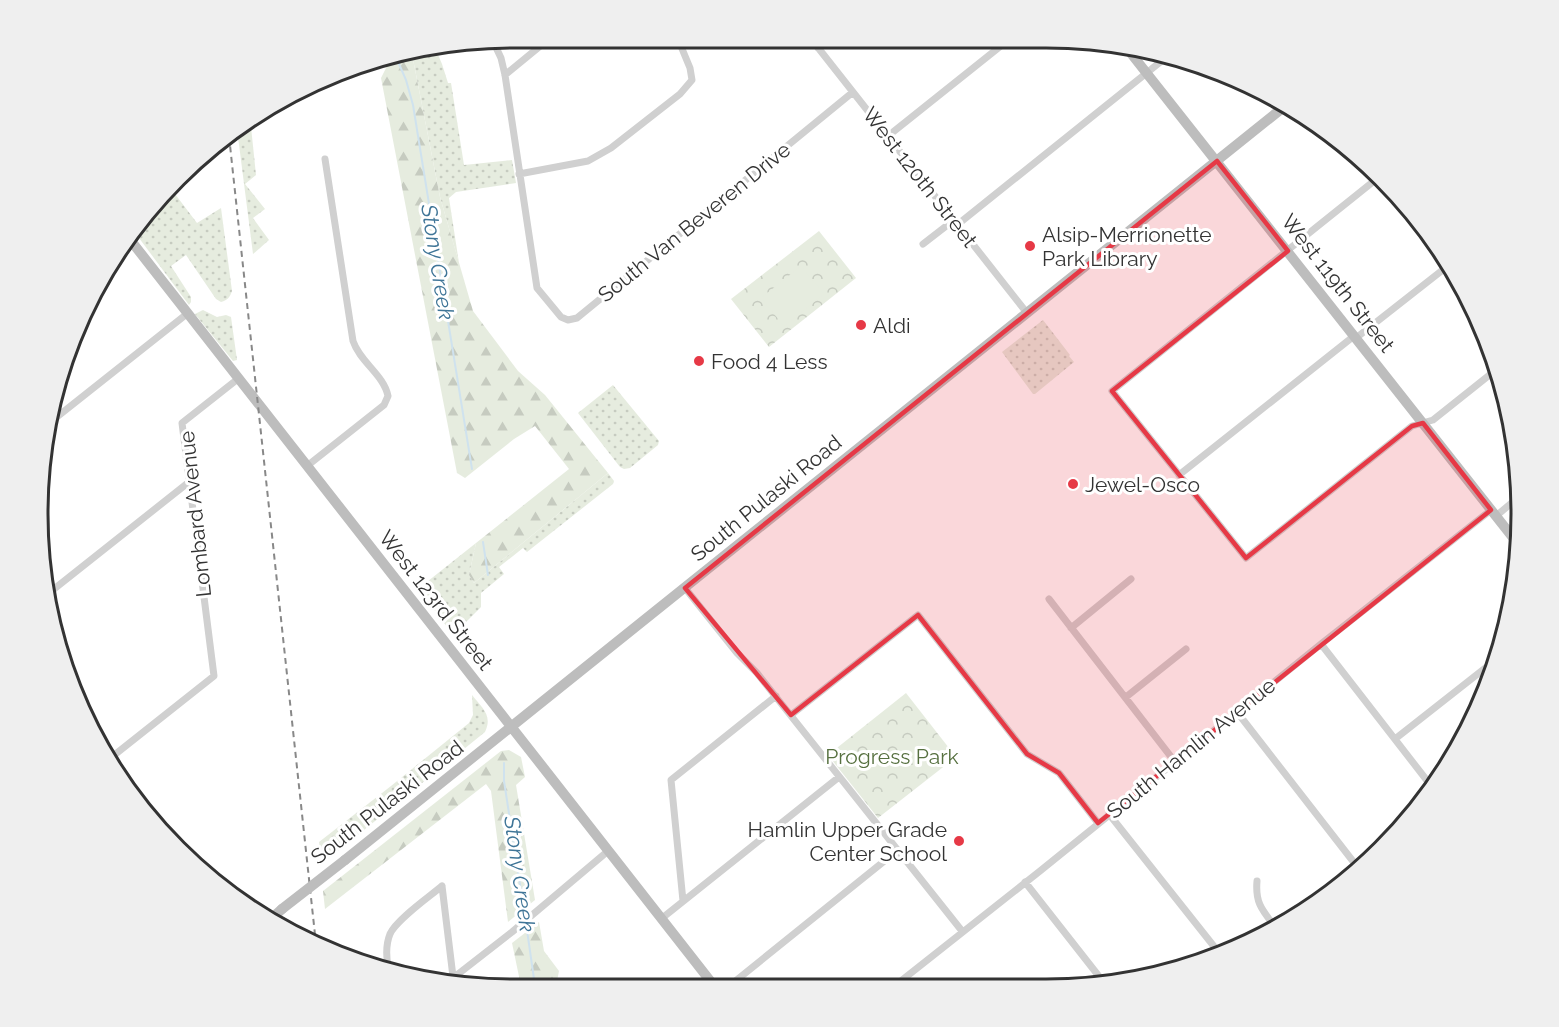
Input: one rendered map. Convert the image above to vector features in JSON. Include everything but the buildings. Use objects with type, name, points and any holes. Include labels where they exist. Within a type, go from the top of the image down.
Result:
[{"type":"street","points":[[505,75],[538,48]]},
{"type":"street","points":[[497,49],[505,75],[519,174],[588,161],[611,148],[680,94],[692,80],[682,48]]},
{"type":"street","name":"West 120th Street","points":[[818,48],[1027,313]]},
{"type":"street","points":[[888,136],[998,48]]},
{"type":"street","name":"West 119th Street","points":[[1133,57],[1510,534]]},
{"type":"street","points":[[923,244],[956,222],[1160,62]]},
{"type":"street","name":"South Van Beveren Drive","points":[[519,174],[537,288],[561,317],[568,320],[577,318],[853,92]]},
{"type":"street","name":"South Pulaski Road","points":[[276,914],[1279,111]]},
{"type":"street","points":[[307,466],[384,405],[388,396],[384,385],[353,341],[325,159]]},
{"type":"street","points":[[1373,182],[1112,391],[1246,558],[1412,426],[1433,420],[1489,375]]},
{"type":"street","name":"West 123rd Street","points":[[134,244],[709,979]]},
{"type":"street","points":[[1179,475],[1442,270]]},
{"type":"street","points":[[59,415],[188,313]]},
{"type":"street","name":"Lombard Avenue","points":[[115,754],[214,676],[182,423],[239,378]]},
{"type":"street","points":[[54,589],[189,482]]},
{"type":"street","name":"South Hamlin Avenue","points":[[903,979],[1321,644],[1511,502]]},
{"type":"street","points":[[1071,627],[1131,579]]},
{"type":"street","points":[[686,588],[737,653],[758,673],[962,931]]},
{"type":"street","points":[[1049,599],[1175,762]]},
{"type":"street","points":[[791,715],[918,615],[1027,754],[1059,773],[1098,823]]},
{"type":"street","points":[[1321,644],[1427,780]]},
{"type":"street","points":[[1126,697],[1186,649]]},
{"type":"street","points":[[1395,739],[1484,669]]},
{"type":"street","points":[[683,901],[671,780],[776,696]]},
{"type":"street","points":[[1237,712],[1353,862]]},
{"type":"street","points":[[662,919],[839,777]]},
{"type":"street","points":[[1109,814],[1215,947]]},
{"type":"street","points":[[738,979],[898,850]]},
{"type":"street","points":[[460,976],[608,851]]},
{"type":"street","points":[[1257,881],[1256,894],[1260,906],[1271,921]]},
{"type":"street","points":[[1025,882],[1099,976]]},
{"type":"street","points":[[387,961],[386,950],[391,931],[442,886],[452,975]]},
{"type":"highlighted area","points":[[1217,161],[1288,251],[1112,391],[1246,558],[1412,426],[1423,423],[1491,510],[1098,823],[1059,773],[1027,754],[918,615],[791,715],[685,588]]},
{"type":"green space","points":[[438,55],[448,83],[451,83],[464,165],[512,160],[516,183],[456,192],[449,198],[459,263],[440,197],[413,59]]},
{"type":"green space","points":[[413,59],[440,197],[473,311],[518,371],[545,395],[608,473],[474,583],[469,575],[476,543],[569,469],[535,426],[514,439],[465,478],[457,473],[381,78],[387,66]]},
{"type":"green space","points":[[251,129],[256,175],[245,184],[265,209],[253,218],[269,240],[253,254],[238,138]]},
{"type":"green space","points":[[175,194],[197,223],[221,208],[232,291],[229,297],[221,302],[216,299],[186,255],[171,266],[191,297],[189,305],[139,238]]},
{"type":"green space","points":[[819,231],[856,278],[769,347],[731,299]]},
{"type":"green space","points":[[801,266],[824,294],[784,326],[761,298]]},
{"type":"green space","points":[[203,310],[217,317],[226,315],[231,317],[237,360],[233,361],[195,314]]},
{"type":"green space","points":[[1043,320],[1074,362],[1033,394],[1002,352]]},
{"type":"green space","points":[[613,385],[659,441],[658,445],[630,468],[620,467],[578,413]]},
{"type":"green space","points":[[608,473],[614,481],[613,484],[527,552],[523,548],[499,567],[504,574],[481,593],[481,607],[466,622],[451,632],[418,589],[476,543],[469,575],[474,583]]},
{"type":"green space","name":"Progress Park","points":[[906,693],[956,757],[878,818],[828,755]]},
{"type":"green space","points":[[472,695],[487,716],[485,732],[322,864],[319,842],[469,723],[473,715]]},
{"type":"green space","points":[[509,750],[521,757],[525,777],[516,785],[535,900],[508,922],[491,791],[486,784],[325,909],[323,891],[501,751]]},
{"type":"green space","points":[[539,922],[544,951],[559,971],[557,979],[520,979],[512,943]]},
{"type":"waterway","name":"Stony Creek","points":[[398,63],[413,105],[472,469]]},
{"type":"waterway","name":"Stony Creek","points":[[483,542],[488,575]]},
{"type":"waterway","name":"Stony Creek","points":[[504,763],[504,781],[525,917]]},
{"type":"waterway","name":"Stony Creek","points":[[526,923],[534,979]]},
{"type":"railway","points":[[230,144],[315,934]]},
{"type":"place","name":"Alsip-Merrionette Park Library","points":[[1030,246]]},
{"type":"place","name":"Aldi","points":[[861,325]]},
{"type":"place","name":"Food 4 Less","points":[[699,361]]},
{"type":"place","name":"Jewel-Osco","points":[[1073,484]]},
{"type":"place","name":"Hamlin Upper Grade Center School","points":[[959,841]]}]
